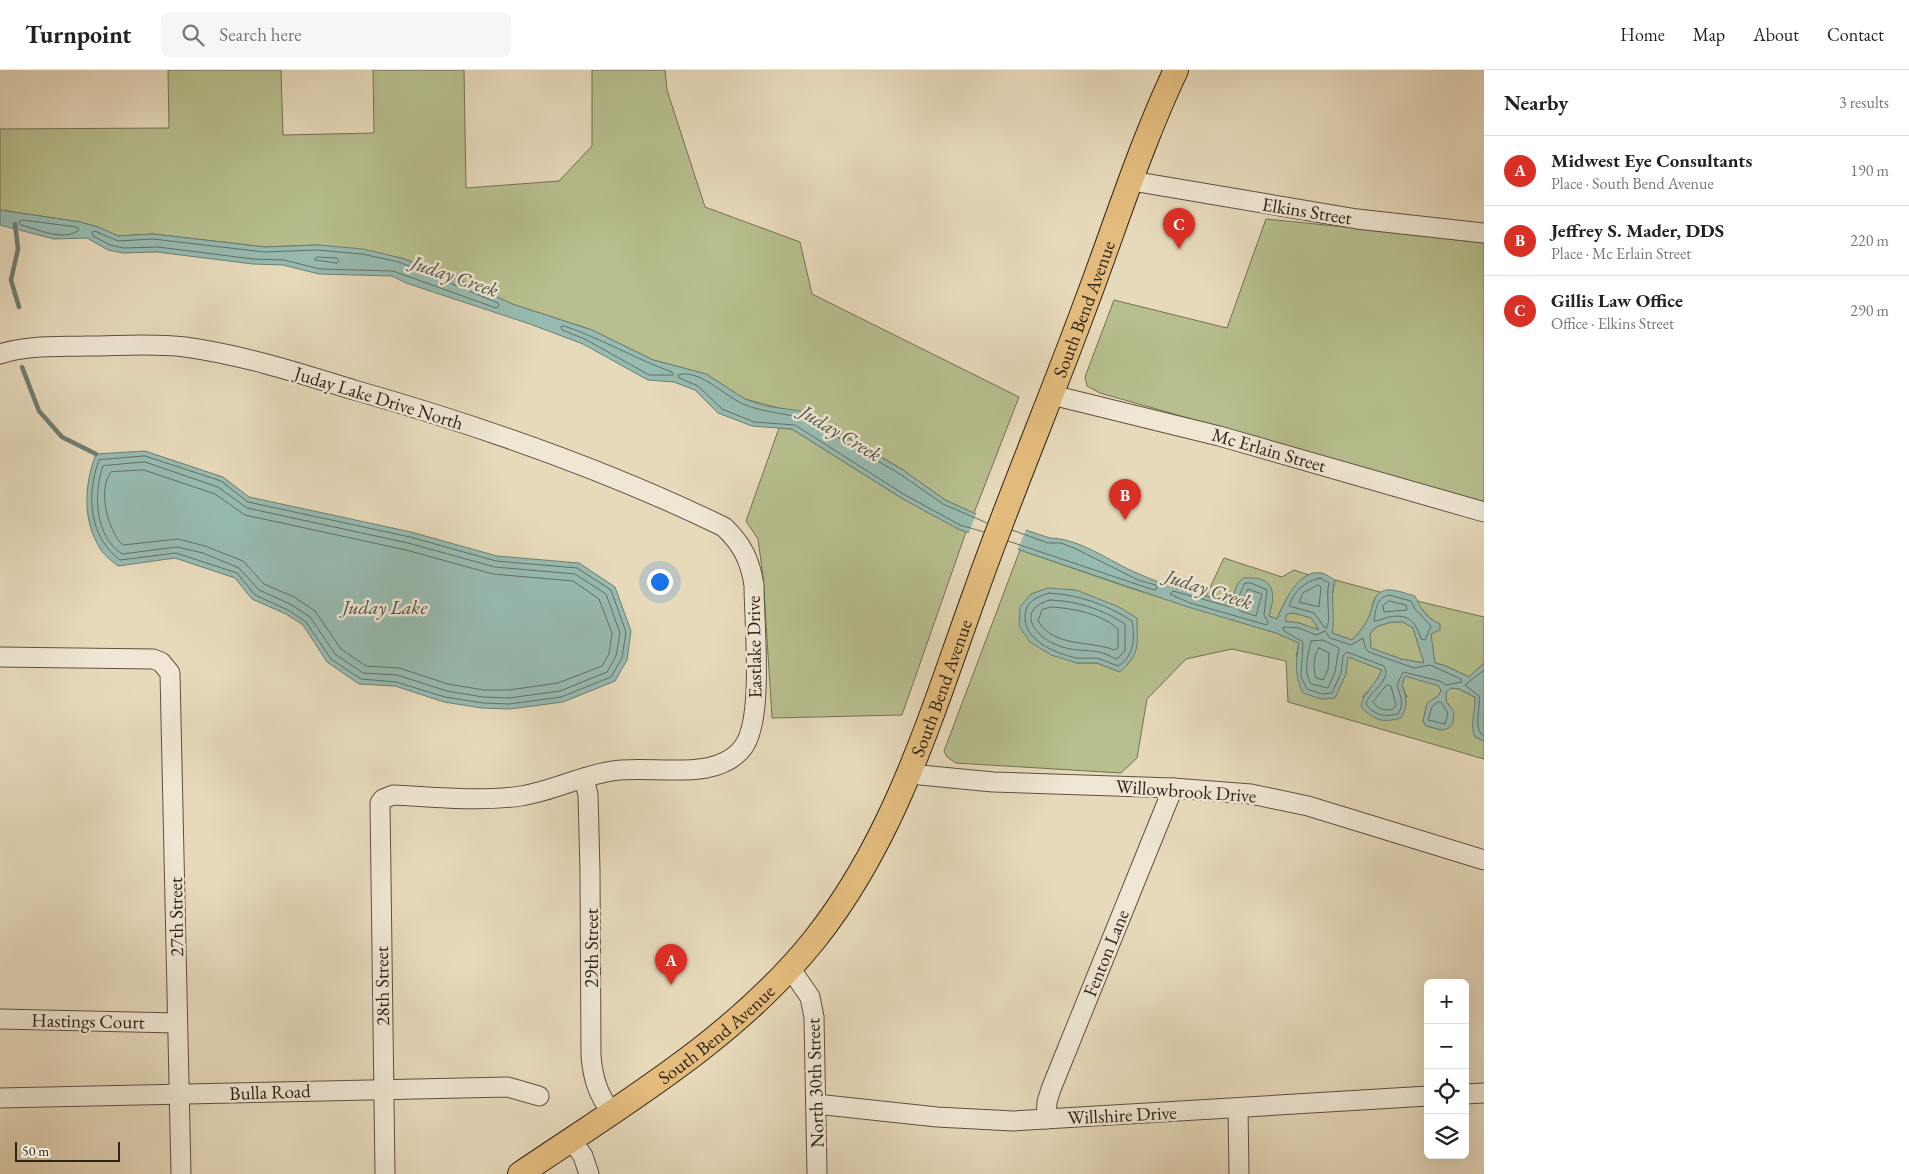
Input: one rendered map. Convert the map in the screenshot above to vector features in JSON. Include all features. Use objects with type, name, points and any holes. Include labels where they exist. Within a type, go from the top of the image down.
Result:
[{"type":"main road","name":"South Bend Avenue","points":[[520,1174],[717,1037],[750,1008],[790,968],[843,902],[877,845],[910,774],[982,574],[1052,395],[1153,124],[1176,70]]},
{"type":"street","name":"Elkins Street","points":[[1132,181],[1357,219],[1484,233]]},
{"type":"street","name":"Juday Lake Drive North","points":[[0,354],[22,349],[156,346],[184,347],[253,360],[389,400],[561,456],[670,501],[724,527],[736,539]]},
{"type":"street","name":"Mc Erlain Street","points":[[1052,395],[1218,436],[1484,512]]},
{"type":"street","name":"Eastlake Drive","points":[[584,778],[630,768],[704,768],[719,765],[736,755],[744,745],[751,731],[756,700],[754,585],[751,566],[736,539]]},
{"type":"street","name":"27th Street","points":[[0,657],[153,659],[161,662],[167,668],[171,678],[176,1022],[180,1094],[181,1174]]},
{"type":"street","name":"Willowbrook Drive","points":[[910,774],[993,782],[1223,790],[1279,799],[1484,860]]},
{"type":"street","name":"28th Street","points":[[385,1174],[379,840],[379,807],[383,799],[393,794],[501,798],[523,795],[584,778]]},
{"type":"street","name":"29th Street","points":[[584,778],[588,795],[590,871],[591,1056],[593,1077],[598,1095],[611,1112]]},
{"type":"street","name":"Fenton Lane","points":[[1046,1119],[1047,1102],[1051,1089],[1173,788]]},
{"type":"street","name":"North 30th Street","points":[[790,968],[810,997],[814,1017],[817,1174]]},
{"type":"street","name":"Hastings Court","points":[[0,1019],[176,1022]]},
{"type":"street","name":"Bulla Road","points":[[0,1098],[508,1087],[539,1096]]},
{"type":"street","points":[[1469,1094],[1484,1093]]},
{"type":"street","name":"Willshire Drive","points":[[816,1104],[976,1120],[1046,1119],[1238,1109],[1424,1096]]},
{"type":"street","points":[[1238,1109],[1239,1174]]},
{"type":"street","points":[[572,1139],[587,1166],[589,1174]]},
{"type":"green space","points":[[168,70],[281,70],[283,135],[374,133],[373,70],[464,70],[466,188],[559,181],[592,146],[592,70],[665,70],[667,90],[705,207],[800,242],[812,294],[1019,397],[974,513],[945,500],[903,470],[816,418],[745,399],[706,374],[653,360],[592,330],[512,304],[470,284],[401,258],[318,245],[265,247],[153,234],[118,236],[98,227],[80,222],[0,210],[0,129],[169,128]]},
{"type":"green space","points":[[1266,219],[1484,241],[1484,502],[1100,393],[1087,386],[1085,377],[1114,300],[1227,328]]},
{"type":"green space","points":[[779,428],[792,429],[903,499],[966,532],[902,715],[772,718],[763,576],[758,539],[746,521]]},
{"type":"green space","points":[[1020,550],[1130,588],[1276,633],[1299,643],[1296,656],[1346,674],[1347,656],[1382,670],[1374,685],[1362,697],[1407,697],[1402,685],[1405,676],[1439,685],[1441,691],[1438,696],[1427,704],[1423,721],[1426,726],[1442,730],[1450,706],[1446,701],[1446,692],[1450,688],[1459,689],[1475,697],[1475,737],[1484,741],[1484,759],[1288,702],[1286,661],[1232,649],[1186,659],[1147,699],[1137,758],[1121,773],[956,763],[947,757],[944,751]],"holes":[[[1137,638],[1120,672],[1097,663],[1077,663]]]},
{"type":"green space","points":[[1224,558],[1282,577],[1294,570],[1309,575],[1290,594],[1277,619],[1269,616],[1271,607],[1238,583],[1231,602],[1206,596]]},
{"type":"green space","points":[[1335,580],[1380,592],[1374,600],[1367,621],[1352,640],[1332,633],[1331,603]]},
{"type":"green space","points":[[1417,601],[1484,617],[1484,663],[1469,677],[1435,663],[1431,642],[1433,621],[1419,606]]},
{"type":"green space","points":[[1294,613],[1312,618],[1319,631],[1300,623],[1284,621],[1287,614]]},
{"type":"green space","points":[[1391,622],[1403,622],[1413,628],[1424,663],[1401,659],[1370,648],[1370,634],[1376,627]]},
{"type":"water","points":[[0,210],[80,222],[98,227],[118,236],[153,234],[265,247],[318,245],[363,249],[401,258],[470,284],[512,304],[592,330],[653,360],[706,374],[745,399],[765,406],[801,411],[903,470],[945,500],[974,513],[1050,538],[1073,542],[1150,579],[1173,587],[1231,602],[1238,583],[1243,578],[1261,579],[1267,582],[1272,592],[1273,599],[1269,616],[1277,619],[1293,588],[1305,576],[1313,573],[1323,573],[1335,580],[1333,587],[1332,633],[1352,640],[1367,621],[1379,593],[1390,590],[1415,596],[1424,613],[1440,624],[1440,630],[1431,634],[1435,663],[1469,677],[1484,663],[1484,741],[1475,737],[1473,732],[1475,697],[1459,689],[1451,688],[1446,692],[1446,701],[1454,712],[1453,723],[1449,728],[1442,730],[1426,726],[1423,721],[1427,703],[1438,696],[1441,691],[1439,686],[1405,676],[1402,685],[1406,706],[1401,718],[1380,720],[1361,707],[1364,697],[1382,670],[1348,657],[1346,674],[1335,698],[1321,699],[1303,693],[1296,668],[1299,643],[1276,633],[1188,607],[958,529],[903,499],[792,429],[752,426],[718,413],[695,390],[674,382],[648,380],[583,344],[530,324],[406,283],[392,276],[319,274],[283,265],[253,264],[157,252],[123,253],[108,250],[87,238],[54,239],[0,225]],"holes":[[[1294,613],[1311,618],[1319,630],[1299,623],[1285,621],[1287,614]],[[1391,622],[1403,622],[1413,628],[1424,663],[1401,659],[1371,648],[1370,634],[1376,627]]]},
{"type":"water","name":"Juday Lake","points":[[145,451],[223,477],[249,497],[411,532],[497,556],[579,563],[615,587],[631,631],[627,660],[615,681],[563,702],[510,709],[482,708],[444,702],[395,686],[359,684],[327,662],[303,625],[286,614],[252,599],[235,578],[175,558],[118,566],[104,554],[95,539],[91,527],[87,503],[89,478],[96,454]]},
{"type":"water","points":[[1048,588],[1076,590],[1119,607],[1137,618],[1135,654],[1120,672],[1097,663],[1077,663],[1051,655],[1030,642],[1019,626],[1020,607],[1031,594]]},
{"type":"pier","points":[[977,512],[1027,527],[1017,551],[968,535]]},
{"type":"waterway","points":[[15,224],[18,249],[11,280],[19,307]]},
{"type":"waterway","points":[[22,367],[39,411],[62,437],[96,454]]},
{"type":"place","name":"Gillis Law Office","points":[[1179,249]]},
{"type":"place","name":"Jeffrey S. Mader, DDS","points":[[1125,520]]},
{"type":"place","name":"Midwest Eye Consultants","points":[[671,985]]},
{"type":"water label","name":"Juday Creek","points":[[455,276]]},
{"type":"water label","name":"Juday Creek","points":[[841,433]]},
{"type":"water label","name":"Juday Creek","points":[[1209,589]]}]
